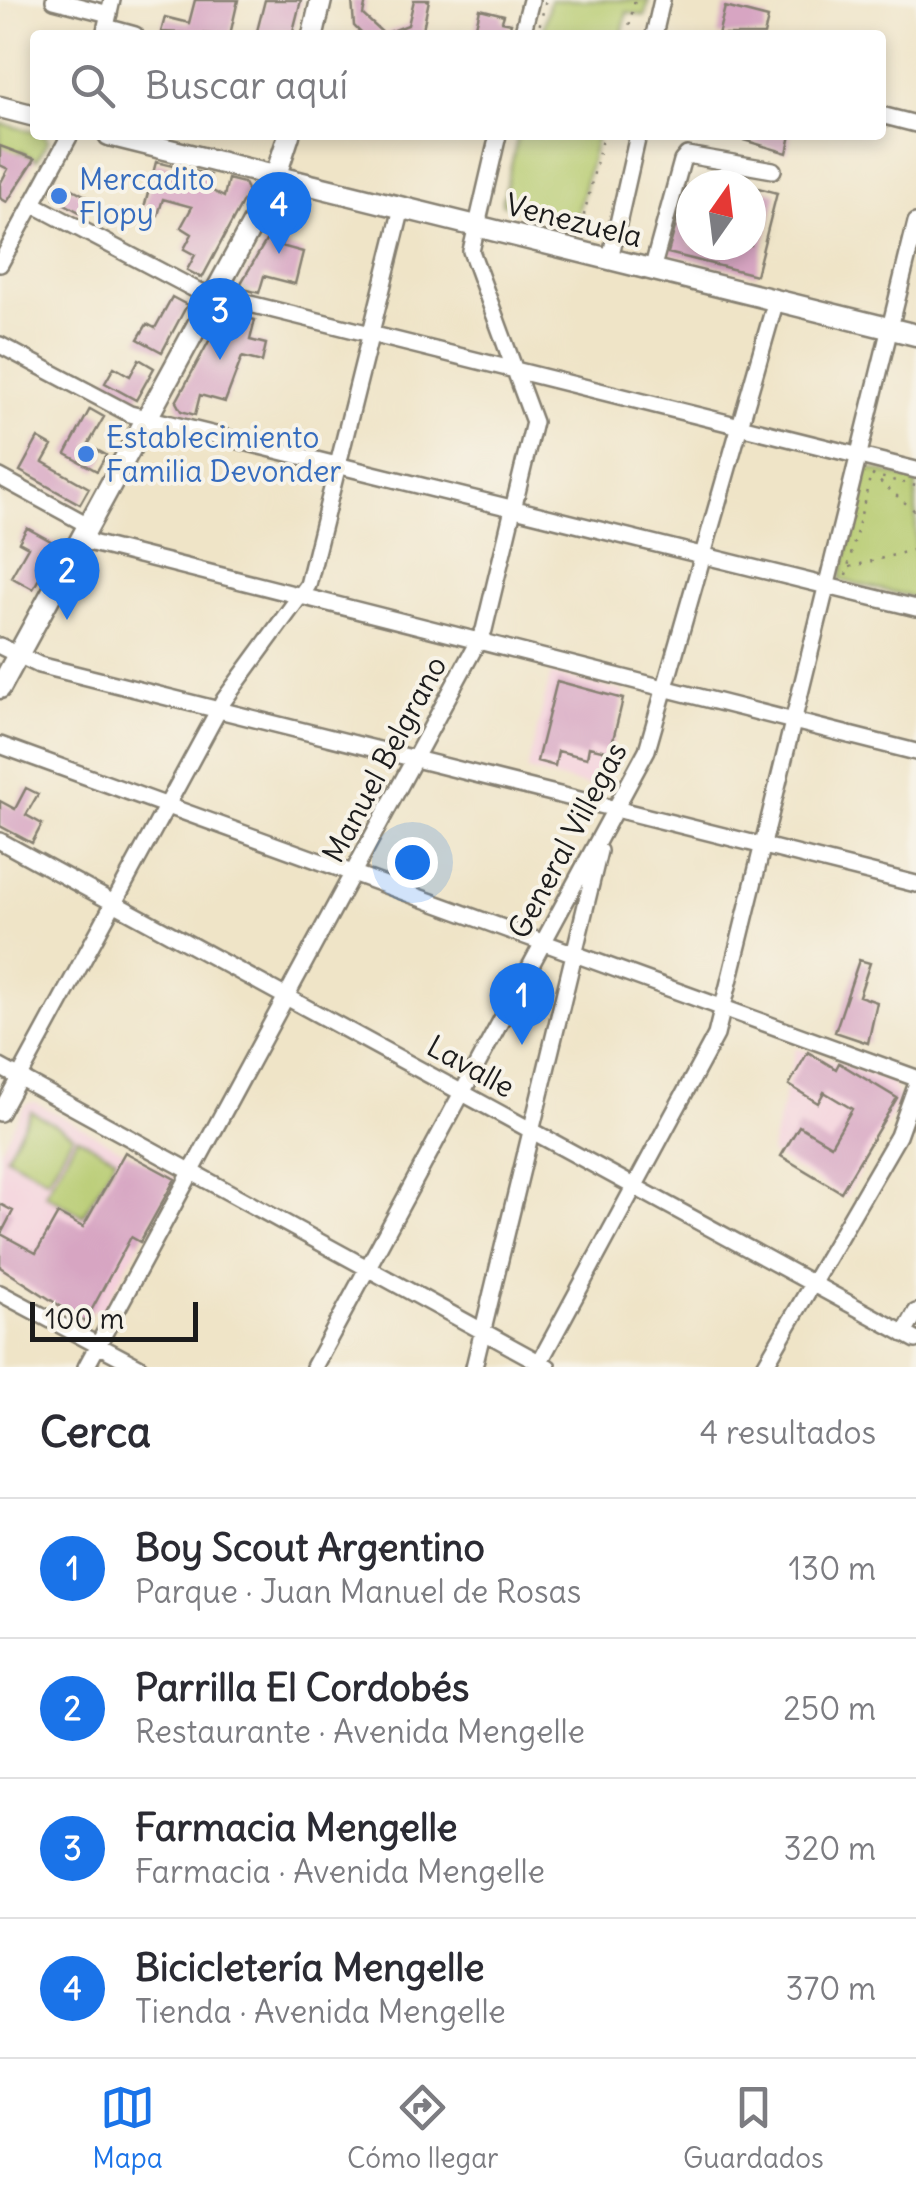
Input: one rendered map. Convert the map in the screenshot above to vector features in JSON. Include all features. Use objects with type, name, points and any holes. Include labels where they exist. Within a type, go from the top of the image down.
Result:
[{"type":"main road","points":[[314,30],[321,0]]},
{"type":"main road","points":[[0,107],[30,115]]},
{"type":"main road","name":"Venezuela","points":[[129,140],[916,335]]},
{"type":"main road","points":[[0,688],[9,651],[84,533],[213,296],[276,178],[287,140]]},
{"type":"street","points":[[54,0],[108,19]]},
{"type":"street","points":[[523,30],[531,0]]},
{"type":"street","points":[[655,30],[662,0]]},
{"type":"street","points":[[886,116],[916,124]]},
{"type":"street","points":[[0,264],[67,140]]},
{"type":"street","name":"Manuel Belgrano","points":[[86,1367],[478,641],[534,422],[472,256],[497,140]]},
{"type":"street","points":[[610,260],[640,140]]},
{"type":"street","points":[[652,270],[682,161],[688,155],[772,170]]},
{"type":"street","points":[[33,204],[177,283],[213,296],[916,470]]},
{"type":"street","points":[[0,1113],[219,710],[312,575],[402,208]]},
{"type":"street","points":[[0,1067],[541,1365],[706,1059],[723,1010],[794,722],[836,586],[860,456],[916,222]]},
{"type":"street","name":"General Villegas","points":[[314,1367],[647,750],[706,556],[776,300]]},
{"type":"street","points":[[0,345],[114,408],[146,418],[916,608]]},
{"type":"street","points":[[0,477],[84,533],[301,596],[916,752]]},
{"type":"street","points":[[9,651],[219,710],[916,884]]},
{"type":"street","points":[[0,746],[916,1078]]},
{"type":"street","points":[[474,1367],[604,830]]},
{"type":"street","name":"Lavalle","points":[[0,841],[910,1337]]},
{"type":"street","points":[[764,1367],[902,1129],[916,1086]]},
{"type":"street","points":[[0,1293],[138,1367]]},
{"type":"street","points":[[910,1337],[916,1312]]},
{"type":"path","points":[[538,30],[546,0]]},
{"type":"path","points":[[628,30],[636,0]]},
{"type":"path","points":[[578,237],[602,140]]},
{"type":"path","points":[[836,586],[848,567],[870,474]]},
{"type":"path","points":[[870,474],[916,486]]},
{"type":"path","points":[[870,474],[916,512]]},
{"type":"path","points":[[848,567],[916,549]]},
{"type":"shaded area","points":[[551,674],[625,692],[601,789],[527,771]]},
{"type":"shaded area","points":[[796,1048],[891,1081],[900,1100],[845,1198],[770,1154]]},
{"type":"shaded area","points":[[35,1102],[175,1179],[101,1313],[93,1309],[85,1322],[0,1274],[0,1150],[25,1104]]},
{"type":"green space","points":[[550,0],[649,0],[645,16],[627,12],[623,30],[543,30]]},
{"type":"green space","points":[[0,123],[30,131],[30,140],[48,141],[37,160],[21,151],[17,157],[0,146]]},
{"type":"green space","points":[[517,140],[596,140],[576,222],[502,204]]},
{"type":"green space","points":[[867,468],[916,480],[916,598],[840,580]]},
{"type":"green space","points":[[31,1111],[73,1135],[48,1179],[6,1156]]},
{"type":"green space","points":[[77,1137],[116,1158],[83,1216],[45,1194]]},
{"type":"building","points":[[195,0],[238,0],[231,30],[162,30],[165,17],[189,23]]},
{"type":"building","points":[[265,0],[301,0],[293,30],[257,30]]},
{"type":"building","points":[[352,0],[366,0],[363,15],[380,30],[358,30],[354,26]]},
{"type":"building","points":[[414,0],[429,0],[423,29],[395,30],[408,25]]},
{"type":"building","points":[[725,7],[768,18],[765,30],[719,30]]},
{"type":"building","points":[[480,9],[504,15],[502,21],[511,23],[509,30],[475,30]]},
{"type":"building","points":[[744,140],[790,140],[787,153]]},
{"type":"building","points":[[0,146],[35,159],[7,202],[0,198],[0,184],[8,169],[0,165]]},
{"type":"building","points":[[156,162],[210,175],[207,188],[224,197],[228,179],[244,183],[248,192],[202,278],[187,270],[195,255],[184,249],[192,234],[181,227],[192,207],[163,199],[158,215],[144,208]]},
{"type":"building","points":[[62,183],[91,199],[83,214],[54,198]]},
{"type":"building","points":[[766,190],[777,193],[766,236]]},
{"type":"building","points":[[293,195],[301,197],[293,231],[286,229],[281,246],[303,252],[295,284],[264,276],[259,293],[244,289],[241,283]]},
{"type":"building","points":[[676,224],[676,255],[668,253]]},
{"type":"building","points":[[696,260],[760,260],[756,275]]},
{"type":"building","points":[[172,297],[187,305],[162,352],[138,339],[147,324],[155,328]]},
{"type":"building","points":[[230,314],[255,320],[250,340],[266,344],[262,362],[242,357],[225,402],[200,395],[195,415],[181,411],[176,402],[222,317]]},
{"type":"building","points":[[139,359],[154,368],[136,400],[105,383],[114,367],[130,376]]},
{"type":"building","points":[[90,409],[104,417],[88,445],[106,455],[97,471],[66,454]]},
{"type":"building","points":[[38,438],[52,446],[43,462],[89,488],[80,504],[20,471]]},
{"type":"building","points":[[27,528],[58,545],[33,589],[11,577],[28,547],[19,542]]},
{"type":"building","points":[[557,681],[623,699],[610,752],[589,747],[587,758],[558,751],[555,766],[537,761]]},
{"type":"building","points":[[26,788],[38,794],[26,815],[42,824],[32,843],[0,826],[0,801],[15,809]]},
{"type":"building","points":[[859,960],[870,963],[859,996],[877,1002],[868,1043],[835,1032]]},
{"type":"building","points":[[808,1052],[836,1069],[839,1063],[897,1098],[841,1192],[781,1156],[799,1126],[831,1145],[852,1109],[824,1092],[818,1103],[789,1085]]},
{"type":"building","points":[[125,1152],[175,1179],[140,1242],[131,1237],[85,1322],[0,1267],[0,1204],[13,1211],[1,1234],[36,1253],[58,1214],[83,1227]]},
{"type":"place","name":"Mercadito Flopy","points":[[59,196]]},
{"type":"place","name":"Bicicletería Mengelle","points":[[279,254]]},
{"type":"place","name":"Farmacia Mengelle","points":[[220,360]]},
{"type":"place","name":"Establecimiento Familia Devonder","points":[[86,454]]},
{"type":"place","name":"Parrilla El Cordobés","points":[[67,620]]},
{"type":"place","name":"Boy Scout Argentino","points":[[522,1045]]}]
